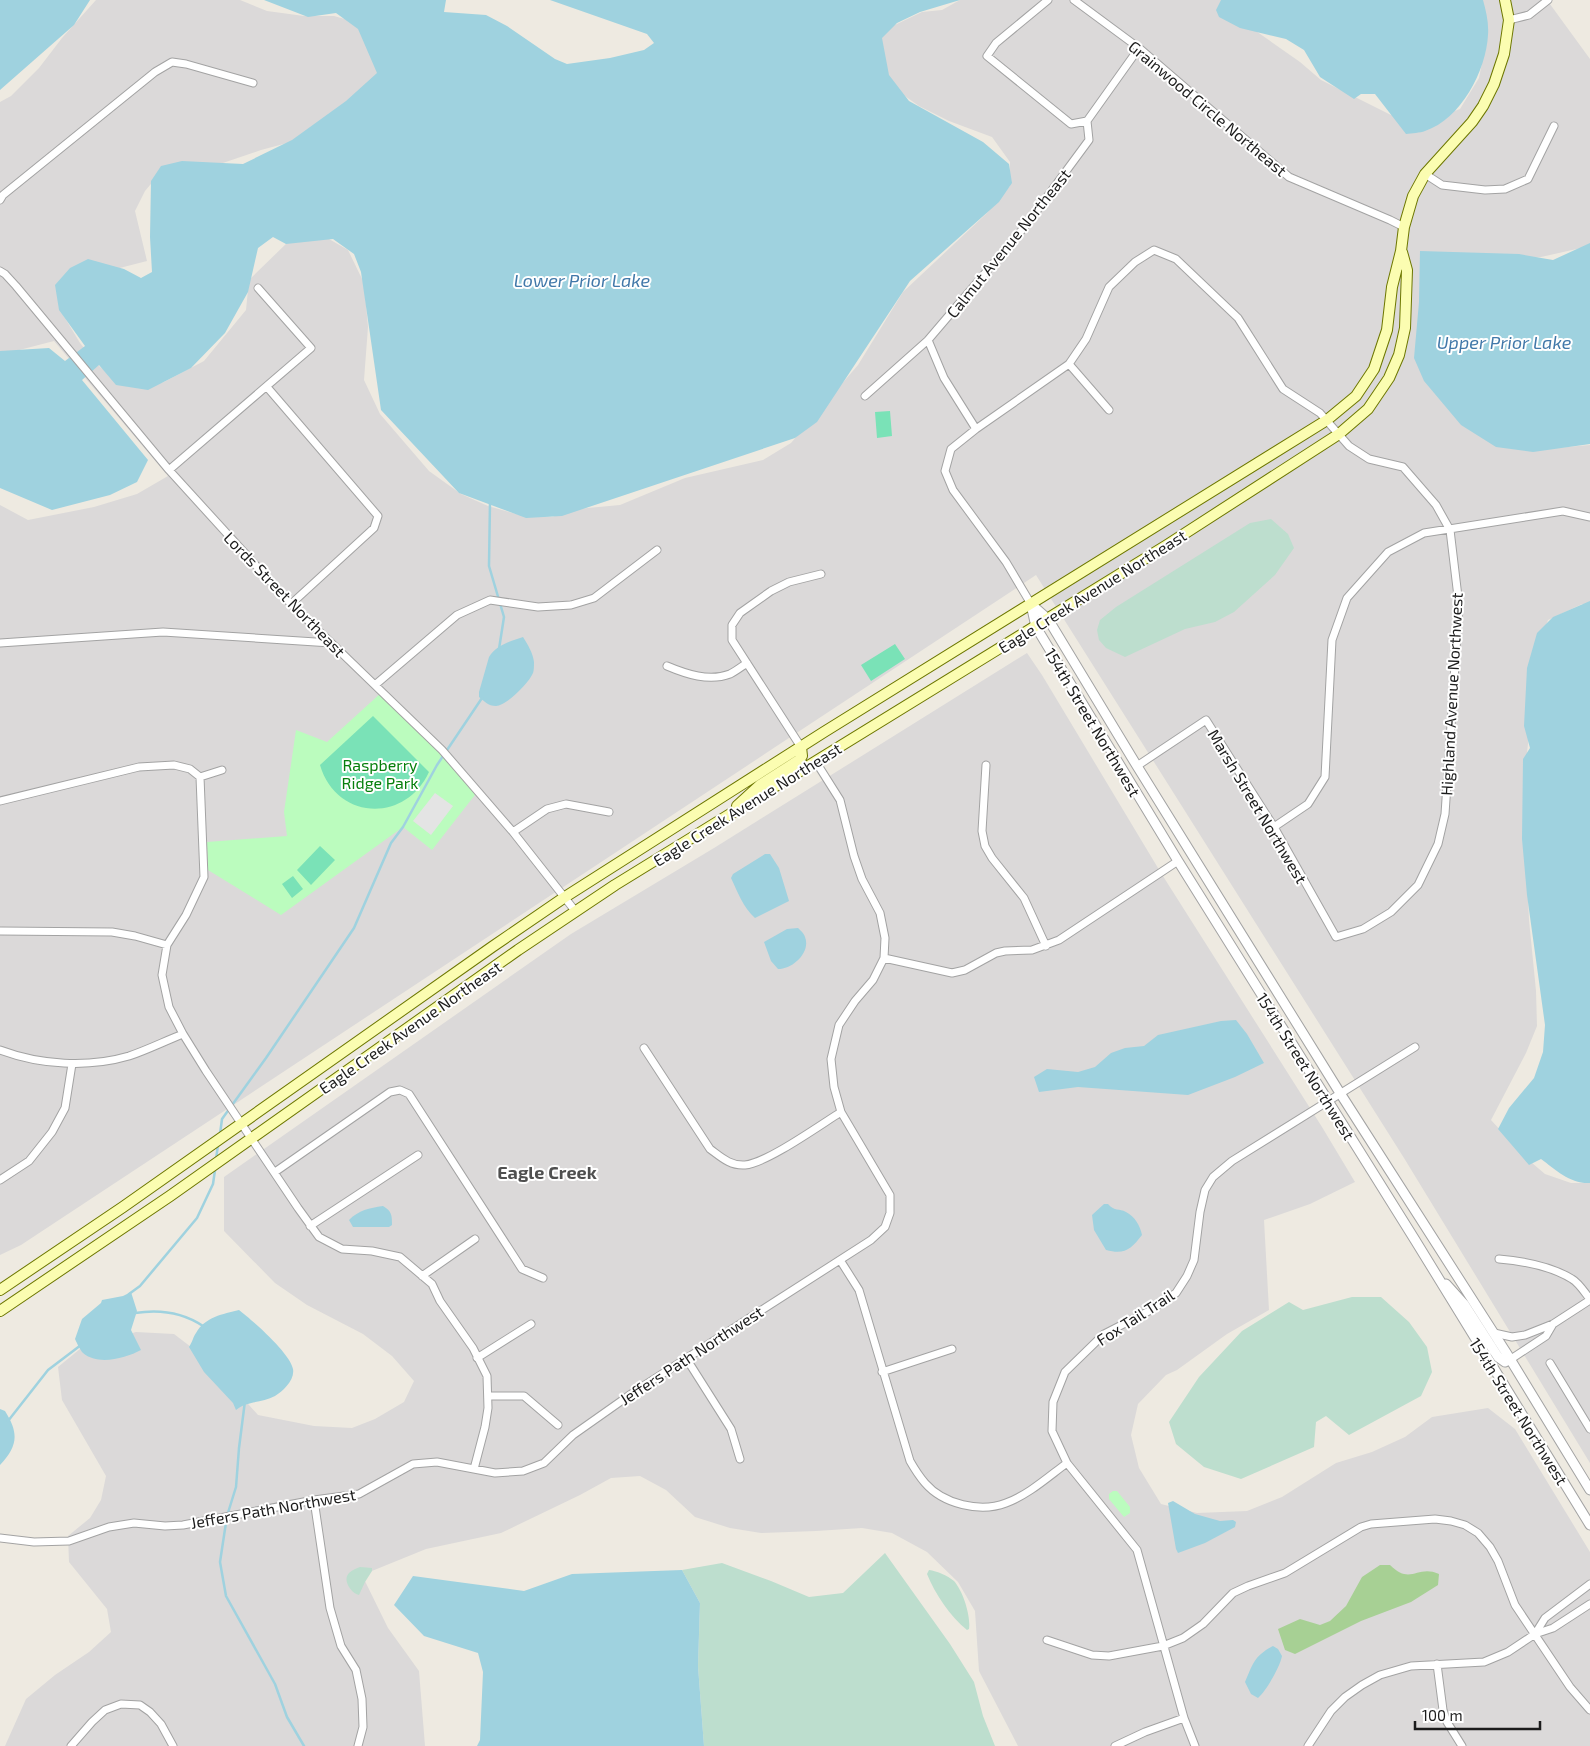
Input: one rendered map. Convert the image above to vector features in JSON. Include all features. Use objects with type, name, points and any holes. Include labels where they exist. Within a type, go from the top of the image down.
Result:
[{"type":"main road","name":"Eagle Creek Avenue Northeast","points":[[0,1311],[170,1196],[518,950],[728,816],[1218,513],[1333,427],[1374,369],[1387,330],[1392,287],[1402,252],[1404,227],[1413,196],[1424,174],[1462,134],[1483,106],[1494,84],[1504,54],[1509,20],[1505,0]]},
{"type":"main road","name":"Eagle Creek Avenue Northeast","points":[[0,1290],[123,1207],[566,897],[801,747],[1031,604],[1333,427],[1368,410],[1389,378],[1399,355],[1405,328],[1407,270],[1402,252]]},
{"type":"main road","points":[[728,816],[750,792],[799,760],[802,756],[801,747]]},
{"type":"street","points":[[1048,0],[996,42],[987,56],[1071,124],[1087,120],[1139,48]]},
{"type":"street","name":"Grainwood Circle Northeast","points":[[1074,0],[1139,48],[1289,177],[1404,227]]},
{"type":"street","points":[[1509,20],[1529,15],[1548,0]]},
{"type":"street","points":[[0,200],[3,195],[155,72],[172,62],[186,64],[253,83]]},
{"type":"street","name":"Calmut Avenue Northeast","points":[[865,396],[928,340],[1027,224],[1089,140],[1087,120]]},
{"type":"street","points":[[1424,174],[1442,185],[1485,190],[1505,189],[1528,179],[1554,126]]},
{"type":"street","name":"Highland Avenue Northwest","points":[[1069,364],[1086,339],[1109,287],[1135,262],[1154,250],[1176,259],[1238,318],[1283,389],[1305,402],[1333,427],[1349,446],[1369,459],[1403,467],[1436,505],[1450,530],[1459,605],[1445,814],[1438,844],[1418,885],[1391,912],[1362,929],[1336,937]]},
{"type":"street","name":"Lords Street Northeast","points":[[2,274],[90,374],[169,470],[290,604],[442,750],[513,832],[576,912]]},
{"type":"street","points":[[169,470],[311,348],[258,288]]},
{"type":"street","points":[[928,340],[944,378],[976,429]]},
{"type":"street","points":[[1069,364],[1109,410]]},
{"type":"street","name":"154th Street Northwest","points":[[1069,364],[976,429],[951,449],[946,471],[953,490],[1006,562],[1031,604],[1048,619],[1340,1093],[1494,1333],[1590,1490]]},
{"type":"street","points":[[267,387],[378,516],[374,528],[290,604]]},
{"type":"street","points":[[1274,827],[1308,804],[1325,777],[1332,640],[1347,598],[1388,552],[1424,533],[1563,510],[1590,517]]},
{"type":"street","points":[[375,686],[457,615],[490,600],[538,607],[571,605],[594,598],[656,550]]},
{"type":"street","points":[[801,747],[732,640],[732,625],[740,613],[771,591],[789,582],[821,574]]},
{"type":"street","name":"154th Street Northwest","points":[[1031,604],[1036,627],[1590,1525]]},
{"type":"street","points":[[0,644],[163,632],[331,643]]},
{"type":"street","points":[[667,666],[685,674],[717,677],[731,673],[747,663]]},
{"type":"street","name":"Marsh Street Northwest","points":[[1137,766],[1206,720],[1274,827],[1336,937]]},
{"type":"street","name":"Jeffers Path Northwest","points":[[0,1538],[34,1542],[70,1541],[109,1526],[134,1522],[165,1526],[183,1525],[314,1500],[359,1494],[413,1464],[437,1462],[495,1473],[522,1471],[544,1463],[573,1435],[634,1392],[871,1240],[885,1227],[890,1213],[890,1195],[841,1112],[834,1088],[831,1058],[839,1025],[855,1000],[873,980],[884,958],[885,938],[880,913],[862,879],[854,856],[840,800],[816,762]]},
{"type":"street","points":[[0,800],[139,767],[174,765],[190,769],[200,777],[204,877],[186,914],[167,946],[162,975],[169,1007],[183,1034],[319,1237],[342,1249],[372,1251],[400,1257],[432,1284],[440,1301],[468,1341],[487,1376],[488,1396],[485,1427],[474,1469]]},
{"type":"street","points":[[986,765],[982,831],[985,846],[992,858],[1024,898],[1046,946]]},
{"type":"street","points":[[200,777],[222,770]]},
{"type":"street","points":[[513,832],[548,809],[566,804],[609,812]]},
{"type":"street","points":[[884,958],[952,973],[965,970],[996,953],[1032,950],[1046,946],[1059,940],[1178,860]]},
{"type":"street","points":[[0,931],[112,932],[135,936],[167,946]]},
{"type":"street","points":[[0,1050],[34,1059],[72,1064],[95,1062],[129,1056],[183,1034]]},
{"type":"street","name":"Fox Tail Trail","points":[[1195,1746],[1184,1718],[1137,1550],[1067,1463],[1052,1431],[1053,1402],[1065,1372],[1104,1334],[1149,1311],[1176,1293],[1187,1276],[1194,1260],[1203,1197],[1213,1177],[1232,1161],[1416,1047]]},
{"type":"street","points":[[644,1048],[710,1149],[726,1162],[745,1165],[765,1159],[841,1112]]},
{"type":"street","points":[[0,1180],[29,1161],[52,1132],[65,1108],[72,1064]]},
{"type":"street","points":[[275,1172],[390,1092],[400,1090],[409,1094],[522,1269],[543,1278]]},
{"type":"street","points":[[310,1226],[418,1154]]},
{"type":"street","points":[[422,1276],[475,1239]]},
{"type":"street","points":[[1494,1333],[1512,1337],[1525,1335],[1553,1324],[1590,1300],[1574,1279],[1540,1266],[1499,1259]]},
{"type":"street","points":[[840,1260],[859,1290],[910,1461],[925,1484],[947,1500],[976,1507],[1006,1504],[1067,1463]]},
{"type":"street","points":[[1430,1265],[1464,1304],[1498,1357],[1506,1362],[1546,1336],[1553,1324]]},
{"type":"street","points":[[477,1358],[531,1324]]},
{"type":"street","points":[[882,1372],[952,1349]]},
{"type":"street","points":[[686,1358],[731,1429],[740,1459]]},
{"type":"street","points":[[1550,1363],[1590,1429]]},
{"type":"street","points":[[488,1396],[524,1396],[558,1425]]},
{"type":"street","points":[[314,1500],[330,1608],[341,1646],[356,1670],[362,1699],[363,1727],[358,1746]]},
{"type":"street","points":[[1047,1640],[1092,1655],[1109,1656],[1163,1646],[1183,1638],[1203,1624],[1233,1593],[1285,1573],[1361,1527],[1370,1524],[1434,1518],[1465,1525],[1478,1534],[1490,1547],[1498,1561],[1515,1605],[1570,1687],[1590,1710]]},
{"type":"street","points":[[1535,1634],[1546,1618],[1590,1584]]},
{"type":"street","points":[[1308,1746],[1332,1711],[1346,1697],[1380,1675],[1411,1666],[1484,1662],[1508,1652],[1535,1634],[1554,1628],[1590,1604]]},
{"type":"street","points":[[1438,1664],[1443,1710],[1447,1722],[1462,1746]]},
{"type":"street","points":[[71,1746],[105,1710],[121,1704],[140,1705],[150,1712],[161,1724],[172,1746]]},
{"type":"street","points":[[1114,1746],[1184,1718]]},
{"type":"shaded area","points":[[96,0],[240,0],[267,11],[304,16],[334,16],[359,23],[383,74],[365,109],[291,142],[214,166],[161,172],[145,191],[135,211],[147,261],[57,284],[59,308],[80,343],[100,367],[121,383],[144,388],[164,382],[204,361],[246,310],[249,280],[290,240],[322,235],[348,250],[364,283],[368,327],[364,380],[380,414],[429,471],[461,494],[488,506],[520,515],[552,517],[577,509],[620,505],[685,478],[763,460],[791,443],[858,365],[903,292],[986,214],[1010,186],[1010,162],[992,137],[949,121],[919,106],[895,89],[878,51],[878,33],[922,12],[942,10],[960,0],[1233,0],[1253,29],[1300,62],[1321,80],[1391,115],[1418,119],[1444,115],[1460,109],[1479,78],[1482,63],[1479,0],[1547,0],[1590,59],[1590,246],[1541,257],[1483,261],[1533,450],[1590,445],[1590,604],[1582,604],[1548,620],[1539,644],[1523,789],[1529,920],[1536,991],[1537,1026],[1526,1053],[1491,1120],[1525,1157],[1545,1174],[1571,1183],[1590,1183],[1590,1463],[1404,1158],[1036,575],[21,1245],[0,1255],[0,505],[28,520],[94,507],[137,494],[168,476],[54,341],[0,355],[0,102],[11,96],[39,68],[62,38]]},
{"type":"shaded area","points":[[1027,653],[1161,873],[1355,1182],[1310,1204],[1264,1220],[1269,1310],[1227,1334],[1177,1370],[1166,1375],[1138,1404],[1131,1435],[1139,1468],[1161,1504],[1197,1513],[1247,1511],[1282,1497],[1336,1463],[1372,1452],[1405,1437],[1432,1417],[1488,1408],[1515,1429],[1590,1552],[1590,1746],[1018,1746],[979,1671],[975,1611],[958,1582],[927,1552],[892,1533],[862,1528],[761,1533],[730,1528],[695,1517],[666,1490],[640,1476],[611,1478],[501,1533],[426,1549],[362,1575],[388,1628],[419,1671],[425,1746],[5,1746],[26,1699],[55,1675],[89,1652],[111,1632],[107,1609],[69,1562],[68,1536],[90,1518],[101,1500],[106,1476],[62,1400],[58,1367],[80,1349],[136,1332],[174,1334],[208,1360],[258,1415],[314,1426],[352,1428],[375,1419],[404,1402],[414,1381],[392,1356],[363,1334],[307,1305],[275,1283],[224,1231],[224,1177],[571,934],[714,848]]},
{"type":"shaded area","points":[[435,793],[453,806],[431,835],[413,821]]},
{"type":"green space","points":[[890,411],[892,436],[877,438],[875,412]]},
{"type":"green space","points":[[1271,519],[1288,534],[1294,548],[1275,575],[1234,612],[1215,622],[1185,629],[1125,657],[1106,648],[1099,640],[1097,630],[1100,620],[1116,607],[1250,523]]},
{"type":"green space","points":[[895,644],[905,659],[871,681],[861,665]]},
{"type":"green space","name":"Raspberry Ridge Park","points":[[382,692],[478,791],[432,850],[403,827],[281,915],[208,870],[207,842],[287,836],[284,812],[296,730],[327,742]]},
{"type":"green space","points":[[373,716],[429,772],[418,789],[404,801],[388,807],[372,809],[355,805],[340,797],[328,783],[320,765]]},
{"type":"green space","points":[[320,846],[335,860],[311,885],[297,870]]},
{"type":"green space","points":[[293,876],[303,889],[292,898],[282,884]]},
{"type":"green space","points":[[1352,1297],[1381,1297],[1409,1322],[1427,1347],[1432,1372],[1421,1396],[1349,1435],[1326,1416],[1316,1422],[1314,1447],[1241,1479],[1204,1467],[1176,1444],[1169,1422],[1199,1377],[1242,1331],[1289,1302],[1303,1310]]},
{"type":"green space","points":[[1117,1491],[1130,1507],[1130,1513],[1124,1517],[1109,1499],[1109,1494]]},
{"type":"green space","points":[[885,1553],[950,1644],[974,1682],[983,1716],[995,1746],[704,1746],[698,1666],[700,1603],[682,1570],[722,1563],[809,1597],[843,1593]]},
{"type":"green space","points":[[1380,1565],[1390,1565],[1403,1574],[1425,1571],[1439,1574],[1438,1585],[1411,1602],[1361,1621],[1295,1654],[1285,1650],[1278,1629],[1300,1619],[1320,1625],[1330,1621],[1346,1606],[1362,1577]]},
{"type":"green space","points":[[360,1567],[372,1568],[372,1571],[359,1595],[350,1589],[346,1579],[349,1573]]},
{"type":"green space","points":[[929,1570],[946,1576],[957,1585],[968,1611],[969,1629],[967,1630],[955,1618],[944,1604],[927,1574]]},
{"type":"water","points":[[0,0],[90,0],[74,25],[0,90]]},
{"type":"water","name":"Lower Prior Lake","points":[[264,0],[446,0],[444,12],[486,15],[507,26],[555,59],[567,64],[610,58],[644,50],[654,43],[647,34],[550,0],[960,0],[920,12],[897,23],[882,38],[889,75],[909,101],[983,142],[1009,164],[1012,183],[999,202],[910,281],[817,422],[795,438],[562,516],[526,518],[459,493],[381,410],[361,272],[354,254],[333,239],[286,244],[273,237],[258,248],[248,292],[225,333],[191,368],[148,390],[116,385],[99,365],[82,380],[148,460],[137,482],[110,495],[52,510],[0,488],[0,351],[49,348],[65,361],[85,346],[59,310],[55,285],[70,268],[88,259],[124,269],[141,278],[152,272],[150,237],[151,181],[161,166],[182,161],[243,164],[292,140],[346,101],[377,73],[358,29],[336,13],[308,17]]},
{"type":"water","points":[[1221,0],[1483,0],[1488,26],[1486,49],[1477,78],[1460,105],[1450,116],[1438,125],[1425,131],[1406,134],[1375,94],[1361,94],[1354,99],[1320,77],[1304,50],[1286,39],[1240,28],[1219,17],[1216,10]]},
{"type":"water","name":"Upper Prior Lake","points":[[1590,243],[1590,444],[1533,452],[1496,447],[1461,425],[1424,381],[1414,358],[1419,302],[1420,251],[1519,254],[1553,260]]},
{"type":"water","points":[[1590,601],[1590,1183],[1583,1183],[1570,1179],[1541,1159],[1529,1165],[1498,1129],[1509,1108],[1534,1078],[1543,1052],[1545,1025],[1527,895],[1522,839],[1523,759],[1530,748],[1524,726],[1527,668],[1537,633],[1553,617]]},
{"type":"water","points":[[523,637],[533,655],[534,669],[531,677],[522,688],[505,702],[496,706],[488,704],[479,697],[479,692],[489,657],[500,646]]},
{"type":"water","points":[[765,854],[770,854],[779,868],[789,901],[755,918],[744,904],[731,878],[733,874]]},
{"type":"water","points":[[798,928],[805,937],[806,943],[803,954],[795,963],[778,969],[771,961],[764,942],[787,929]]},
{"type":"water","points":[[1236,1020],[1247,1034],[1264,1063],[1235,1077],[1188,1095],[1078,1087],[1039,1092],[1034,1077],[1047,1069],[1078,1072],[1095,1067],[1111,1053],[1125,1048],[1144,1046],[1158,1035],[1221,1021]]},
{"type":"water","points":[[1104,1204],[1126,1212],[1132,1216],[1138,1225],[1142,1235],[1127,1250],[1118,1252],[1106,1250],[1094,1230],[1092,1215]]},
{"type":"water","points":[[383,1206],[391,1214],[392,1225],[389,1227],[353,1227],[349,1220],[364,1210]]},
{"type":"water","points":[[131,1292],[137,1311],[131,1330],[141,1350],[128,1356],[104,1360],[89,1357],[83,1353],[75,1339],[82,1319],[102,1300],[123,1296]]},
{"type":"water","points":[[239,1310],[285,1354],[293,1369],[293,1373],[288,1385],[275,1396],[244,1405],[236,1410],[233,1403],[204,1372],[189,1347],[204,1323],[215,1317]]},
{"type":"water","points":[[0,1409],[5,1411],[10,1419],[13,1426],[14,1439],[10,1452],[0,1465]]},
{"type":"water","points":[[1173,1501],[1195,1514],[1220,1521],[1233,1520],[1236,1522],[1235,1527],[1205,1543],[1178,1553],[1168,1503]]},
{"type":"water","points":[[682,1570],[700,1603],[698,1666],[704,1746],[477,1746],[480,1740],[483,1672],[478,1653],[424,1636],[394,1605],[413,1576],[524,1591],[572,1574]]},
{"type":"water","points":[[1273,1646],[1278,1649],[1282,1656],[1281,1661],[1269,1685],[1258,1698],[1251,1694],[1245,1682],[1252,1665],[1258,1657]]},
{"type":"waterway","points":[[490,502],[489,566],[504,617],[499,649]]},
{"type":"waterway","points":[[220,1134],[222,1119],[266,1058],[354,928],[391,843],[403,827],[437,765],[482,698]]},
{"type":"waterway","points":[[216,1159],[218,1145]]},
{"type":"waterway","points":[[129,1294],[140,1286],[197,1218],[213,1184],[215,1170]]},
{"type":"waterway","points":[[135,1313],[153,1311],[170,1313],[195,1321],[203,1326]]},
{"type":"waterway","points":[[8,1421],[48,1370],[81,1345]]},
{"type":"waterway","points":[[245,1401],[236,1487],[227,1516],[220,1562],[226,1596],[275,1684],[287,1717],[304,1746]]},
{"type":"district","name":"Eagle Creek","points":[[547,1172]]}]
